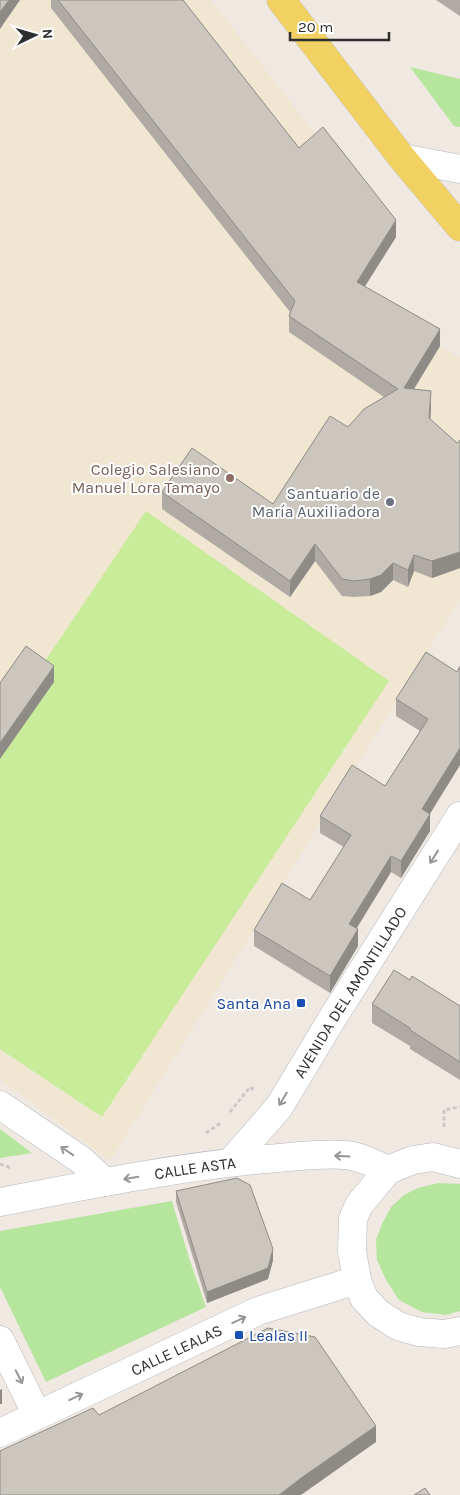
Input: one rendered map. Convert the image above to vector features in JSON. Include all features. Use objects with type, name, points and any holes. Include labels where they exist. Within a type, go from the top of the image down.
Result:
[{"type":"main road","points":[[282,0],[402,158],[460,227]]},
{"type":"street","points":[[402,158],[460,169]]},
{"type":"street","name":"AVENIDA DEL AMONTILLADO","points":[[231,1162],[278,1107],[460,816]]},
{"type":"street","points":[[0,1105],[80,1160],[105,1182]]},
{"type":"street","points":[[460,1151],[413,1160],[388,1170],[359,1205],[353,1219],[352,1251],[357,1280],[364,1298],[378,1313],[398,1326],[420,1332],[444,1334],[460,1331]]},
{"type":"street","name":"CALLE ASTA","points":[[0,1202],[105,1182],[231,1162],[346,1155],[360,1158],[388,1170]]},
{"type":"street","points":[[433,1157],[460,1164]]},
{"type":"street","name":"CALLE LEALAS","points":[[0,1432],[258,1311],[357,1280]]},
{"type":"street","points":[[0,1340],[37,1415]]},
{"type":"shaded area","name":"Colegio Salesiano Manuel Lora Tamayo","points":[[0,0],[211,0],[396,237],[357,299],[460,358],[460,599],[110,1161],[0,1079]]},
{"type":"green space","points":[[410,67],[460,79],[460,127],[454,126]]},
{"type":"green space","points":[[146,511],[389,681],[102,1117],[0,1049],[0,728]]},
{"type":"green space","points":[[0,1129],[32,1153],[0,1158]]},
{"type":"green space","points":[[439,1183],[460,1184],[460,1311],[446,1315],[422,1312],[399,1300],[386,1280],[377,1260],[376,1240],[391,1207],[404,1195],[418,1188]]},
{"type":"green space","points":[[172,1201],[206,1307],[46,1382],[0,1287],[0,1231]]},
{"type":"building","points":[[0,0],[9,0],[0,12]]},
{"type":"building","points":[[58,0],[183,0],[299,148],[323,127],[396,220],[357,282],[440,329],[404,388],[431,391],[429,418],[457,443],[460,440],[460,552],[432,561],[414,555],[408,570],[393,563],[381,575],[370,579],[354,581],[342,579],[315,544],[290,581],[162,492],[192,448],[273,504],[330,416],[348,427],[364,409],[398,389],[289,316],[295,301]]},
{"type":"building","points":[[26,646],[54,666],[0,743],[0,683]]},
{"type":"building","points":[[426,652],[457,672],[460,666],[460,748],[422,809],[430,814],[401,861],[391,856],[349,924],[358,929],[330,976],[254,930],[282,883],[310,900],[351,835],[320,816],[352,765],[385,786],[428,719],[396,699]]},
{"type":"building","points":[[394,970],[410,980],[412,976],[460,1006],[460,1062],[372,1004]]},
{"type":"building","points":[[237,1178],[250,1185],[273,1249],[268,1268],[207,1292],[176,1191]]},
{"type":"building","points":[[268,1328],[315,1337],[376,1426],[279,1495],[0,1495],[0,1451],[93,1408],[99,1415]]},
{"type":"building","points":[[425,1488],[430,1495],[414,1495]]},
{"type":"place","name":"Colegio Salesiano Manuel Lora Tamayo","points":[[230,478]]},
{"type":"place","name":"Santuario de María Auxiliadora","points":[[390,502]]},
{"type":"place","name":"Santa Ana","points":[[301,1003]]},
{"type":"place","name":"Lealas II","points":[[239,1335]]}]
